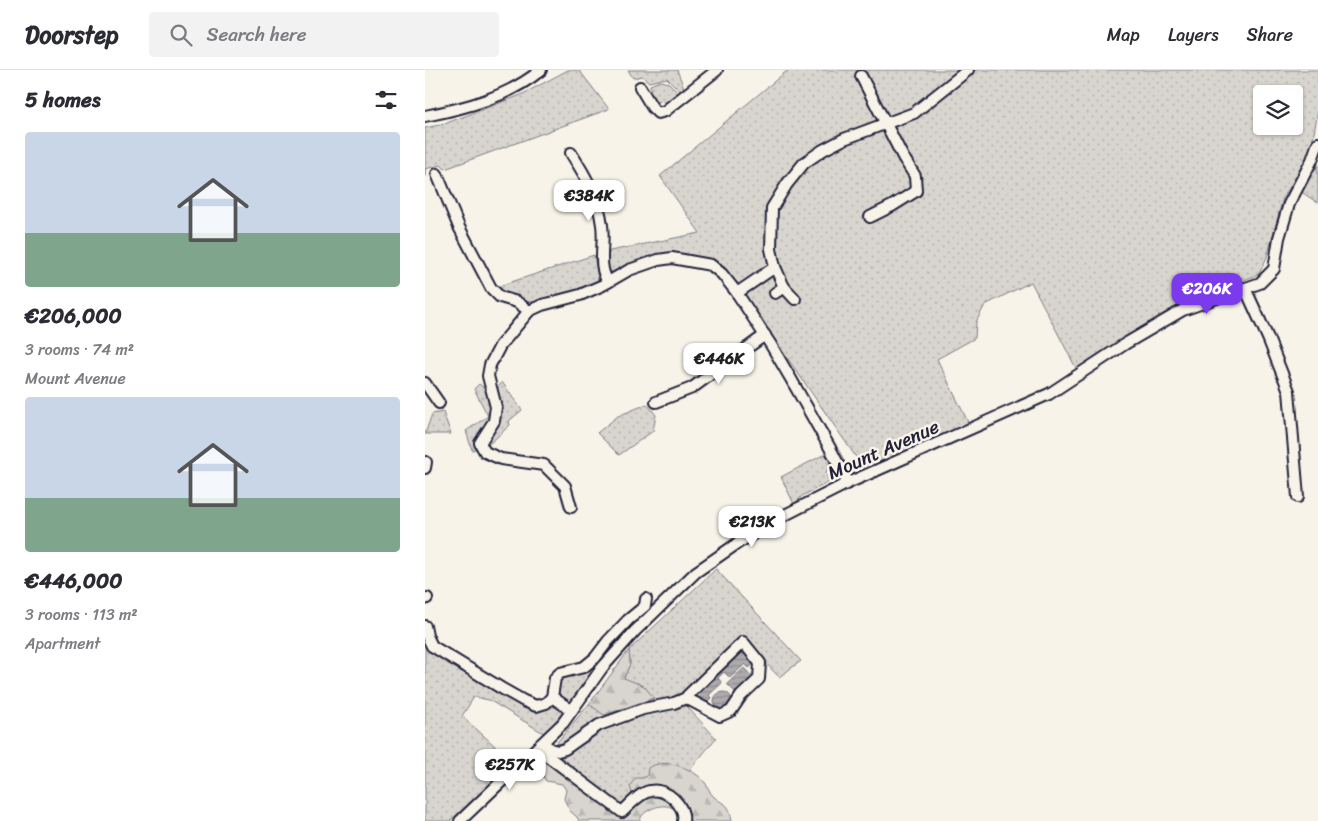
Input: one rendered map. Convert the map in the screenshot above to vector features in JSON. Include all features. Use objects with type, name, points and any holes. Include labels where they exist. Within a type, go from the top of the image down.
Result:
[{"type":"street","points":[[425,116],[484,102],[513,88],[541,70]]},
{"type":"street","points":[[639,87],[658,113],[665,111],[717,70]]},
{"type":"street","points":[[795,299],[780,290],[771,249],[772,208],[787,184],[804,163],[823,150],[860,132],[914,113],[968,70]]},
{"type":"street","points":[[861,76],[903,157],[915,176],[916,192],[870,217]]},
{"type":"street","name":"Mount Avenue","points":[[459,821],[563,723],[619,648],[696,572],[750,535],[848,483],[1049,394],[1125,344],[1183,310],[1260,283],[1274,269],[1279,238],[1289,204],[1312,160],[1318,143]]},
{"type":"street","points":[[571,153],[582,170],[597,202],[603,226],[603,274],[608,282]]},
{"type":"street","points":[[437,174],[459,227],[491,288],[500,297],[517,302],[529,311]]},
{"type":"street","points":[[571,508],[565,486],[544,465],[501,459],[485,452],[480,443],[493,421],[496,407],[493,389],[488,376],[490,365],[500,346],[529,311],[542,305],[580,295],[629,270],[658,260],[672,258],[711,264],[722,274],[737,293],[765,335],[848,483]]},
{"type":"street","points":[[737,293],[775,267]]},
{"type":"street","points":[[1245,288],[1268,338],[1289,391],[1298,497]]},
{"type":"street","points":[[656,402],[692,388],[765,335]]},
{"type":"street","points":[[425,383],[439,403]]},
{"type":"street","points":[[425,626],[432,646],[524,702],[536,706],[546,703],[553,697],[555,678],[560,673],[584,667],[595,658],[628,620],[645,606],[646,598]]},
{"type":"street","points":[[540,746],[557,751],[565,749],[599,725],[643,709],[674,703],[686,698],[743,642],[760,663],[759,679],[741,696],[731,711],[720,716],[686,698]]},
{"type":"street","points":[[553,697],[571,710]]},
{"type":"street","points":[[540,746],[622,812],[645,793],[661,791],[672,797],[679,806],[684,816],[683,821]]},
{"type":"green space","points":[[568,70],[579,70],[609,109],[445,169],[441,165],[425,169],[425,128],[444,124],[521,95]]},
{"type":"green space","points":[[628,70],[677,70],[684,88],[680,91],[667,78],[649,82],[642,76],[633,78]]},
{"type":"green space","points":[[788,70],[1318,70],[1318,111],[1310,155],[1283,198],[1267,257],[1259,274],[1169,310],[1077,370],[1031,282],[985,305],[976,322],[975,338],[937,359],[969,424],[865,470],[723,265],[685,254],[666,254],[629,264],[612,272],[608,269],[607,257],[610,251],[700,233],[660,176]]},
{"type":"green space","points":[[660,81],[669,83],[678,93],[664,103],[662,100],[657,103],[651,93],[650,85]]},
{"type":"green space","points":[[1318,163],[1318,203],[1300,191],[1316,169]]},
{"type":"green space","points":[[594,255],[598,283],[571,294],[543,301],[524,302],[521,297],[506,295],[499,286]]},
{"type":"green space","points":[[502,382],[522,410],[509,421],[510,425],[486,447],[472,450],[466,431],[488,416],[474,389],[479,384],[489,391],[496,391]]},
{"type":"green space","points":[[647,404],[656,415],[653,431],[619,455],[597,433],[618,416]]},
{"type":"green space","points":[[443,412],[451,434],[425,434],[432,414]]},
{"type":"green space","points":[[825,454],[830,462],[826,473],[829,482],[802,496],[794,504],[781,477]]},
{"type":"green space","points":[[716,569],[801,661],[779,677],[741,637],[678,697],[716,738],[689,771],[671,764],[654,772],[641,781],[629,801],[619,806],[606,793],[549,752],[589,704],[605,715],[654,699],[644,686],[623,679],[630,664],[629,650]]},
{"type":"green space","points":[[425,642],[522,705],[554,703],[562,713],[545,734],[489,700],[474,697],[462,716],[495,746],[498,776],[450,821],[425,821]]},
{"type":"green space","points":[[629,650],[630,664],[624,678],[644,686],[654,698],[604,715],[589,704]]},
{"type":"green space","points":[[601,662],[569,703],[558,692],[559,681],[566,676],[581,673]]},
{"type":"green space","points":[[549,752],[606,793],[619,806],[627,804],[633,797],[630,786],[635,778],[647,776],[648,768],[655,765],[670,764],[685,768],[703,780],[712,795],[727,806],[732,821],[686,821],[675,809],[662,806],[647,811],[642,815],[640,821],[579,821],[570,811],[564,799],[566,790],[562,784],[546,781],[536,764]]},
{"type":"shaded area","points":[[743,647],[757,661],[749,668],[745,664],[730,678],[724,672],[718,678],[722,683],[709,695],[711,698],[704,705],[694,694]]},
{"type":"shaded area","points":[[744,668],[755,679],[738,695],[727,684]]},
{"type":"shaded area","points":[[723,692],[729,695],[732,701],[729,707],[723,710],[717,707],[714,701],[717,695]]}]
